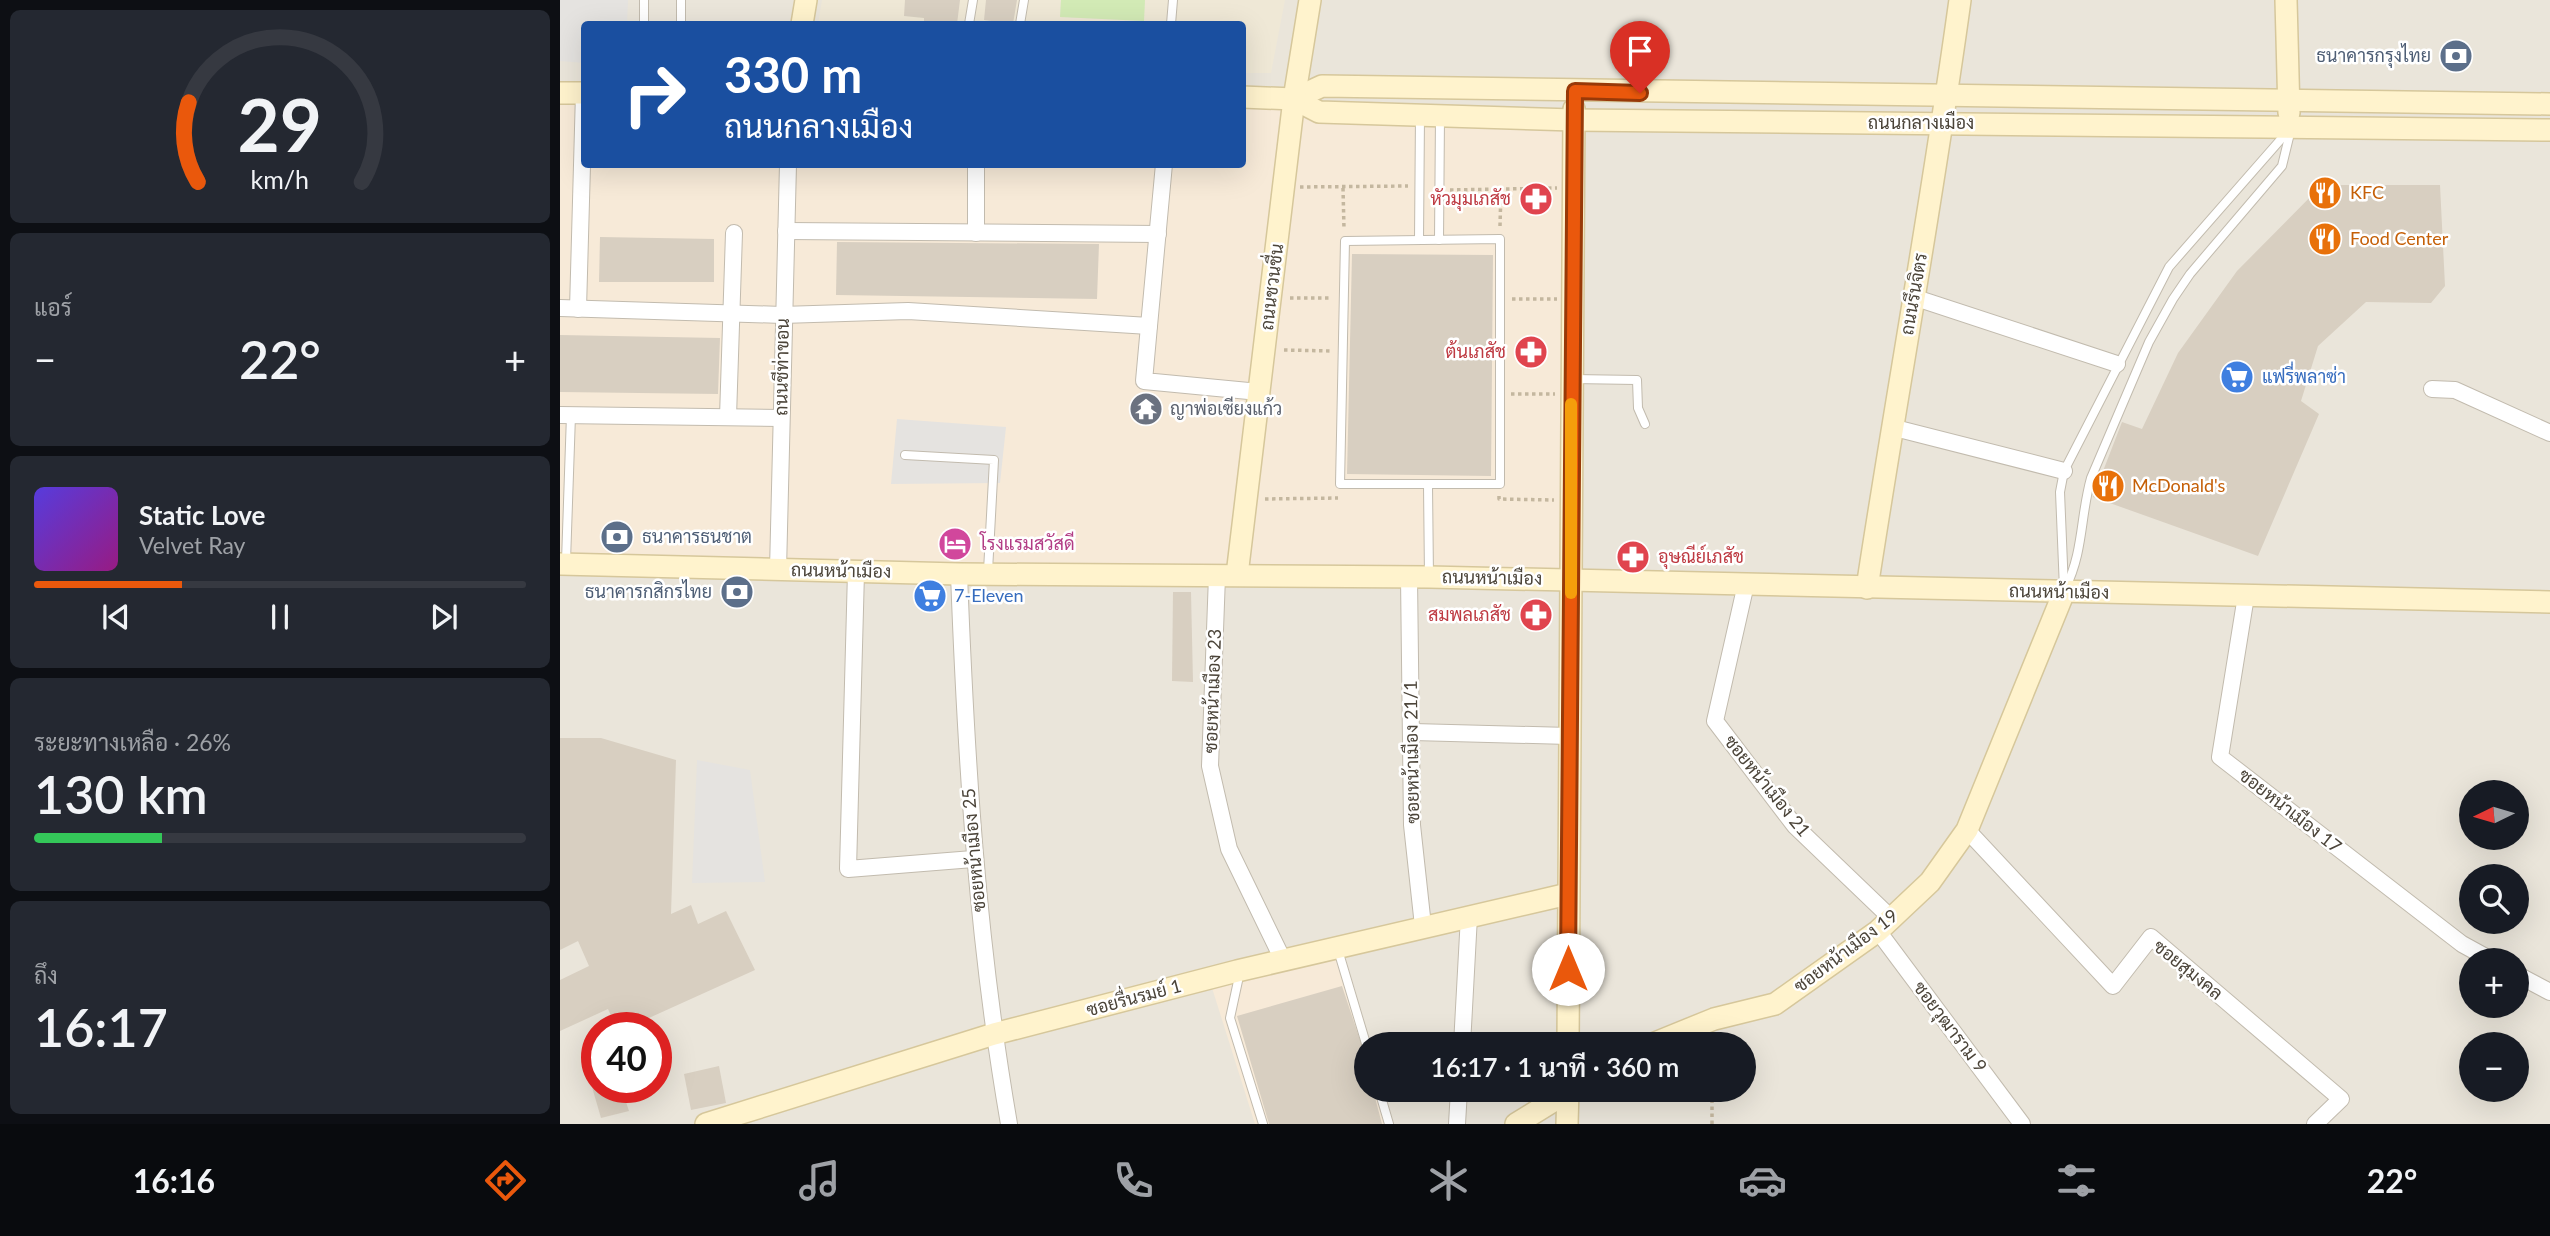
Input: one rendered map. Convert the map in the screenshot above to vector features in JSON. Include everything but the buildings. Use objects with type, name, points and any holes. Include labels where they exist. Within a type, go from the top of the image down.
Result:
[{"type":"street","points":[[802,21],[806,0]]},
{"type":"street","name":"ถนนชวนชื่น","points":[[1227,576],[1246,500],[1294,99],[1310,0]]},
{"type":"street","name":"ถนนรึนจิตร","points":[[1867,588],[1891,427],[1945,122],[1960,0]]},
{"type":"street","points":[[2286,0],[2291,127]]},
{"type":"street","name":"ถนนกลางเมือง","points":[[1294,99],[1322,86],[2550,104]]},
{"type":"street","points":[[1568,1032],[1575,91]]},
{"type":"street","points":[[560,93],[581,93]]},
{"type":"street","name":"ถนนกลางเมือง","points":[[1246,97],[1294,99],[1319,112],[1573,120],[1945,122],[2550,131]]},
{"type":"street","points":[[578,309],[582,168]]},
{"type":"street","name":"ถนนชีท่าขอน","points":[[778,570],[782,315],[788,168]]},
{"type":"street","points":[[976,168],[976,233]]},
{"type":"street","points":[[1164,168],[1144,382],[1259,392]]},
{"type":"street","points":[[786,232],[1158,234]]},
{"type":"street","points":[[728,417],[734,233]]},
{"type":"street","points":[[1913,297],[2117,364]]},
{"type":"street","points":[[560,308],[732,311],[782,315],[908,312],[1149,326]]},
{"type":"street","points":[[2432,389],[2455,390],[2550,433]]},
{"type":"street","points":[[566,415],[781,418]]},
{"type":"street","points":[[1891,427],[2064,471]]},
{"type":"street","name":"ถนนหน้าเมือง","points":[[563,564],[959,574],[1419,577],[2550,602]]},
{"type":"street","points":[[856,572],[848,869],[973,859]]},
{"type":"street","name":"ซอยหน้าเมือง 25","points":[[959,574],[973,859],[994,1034],[1009,1124]]},
{"type":"street","name":"ซอยหน้าเมือง 23","points":[[1227,576],[1210,766],[1229,849],[1283,960]]},
{"type":"street","name":"ซอยหน้าเมือง 21/1","points":[[1419,577],[1412,825],[1423,926]]},
{"type":"street","name":"ซอยหน้าเมือง 21","points":[[1746,584],[1715,721],[1795,826],[1885,925]]},
{"type":"street","name":"ซอยหน้าเมือง 19","points":[[1682,1032],[1714,1019],[1775,1004],[1885,925],[1930,882],[1967,830],[2064,592]]},
{"type":"street","name":"ซอยหน้าเมือง 17","points":[[2246,596],[2220,757],[2469,948]]},
{"type":"street","points":[[1413,733],[1569,736]]},
{"type":"street","name":"ซอยสุมงคล","points":[[1967,830],[2113,986],[2151,937],[2341,1099],[2315,1124]]},
{"type":"street","name":"ซอยรื่นรมย์ 1","points":[[706,1124],[994,1034],[1237,971],[1568,894]]},
{"type":"street","points":[[1463,1032],[1469,916]]},
{"type":"street","name":"ซอยวุฒาราม 9","points":[[1885,925],[2022,1124]]},
{"type":"street","points":[[2529,981],[2550,992]]},
{"type":"street","points":[[1457,1124],[1458,1102]]},
{"type":"street","points":[[1516,1124],[1551,1102]]},
{"type":"street","points":[[1567,1124],[1568,1102]]},
{"type":"lane","points":[[644,0],[644,21]]},
{"type":"lane","points":[[681,0],[681,21]]},
{"type":"lane","points":[[970,21],[973,0]]},
{"type":"lane","points":[[1020,21],[1024,0]]},
{"type":"lane","points":[[1171,21],[1172,0]]},
{"type":"lane","points":[[1419,240],[1419,186],[1430,116]]},
{"type":"lane","points":[[1430,116],[1440,191],[1439,240]]},
{"type":"lane","points":[[2064,592],[2060,492],[2064,471],[2169,267],[2291,127]]},
{"type":"lane","points":[[2064,592],[2077,566],[2091,478],[2150,342],[2190,274],[2282,166],[2291,127]]},
{"type":"lane","points":[[1500,239],[1500,484],[1340,484],[1345,241],[1419,240],[1500,239]]},
{"type":"lane","points":[[1572,386],[1637,380],[1638,408],[1645,424]]},
{"type":"lane","points":[[563,564],[566,415]]},
{"type":"lane","points":[[905,455],[993,460],[988,574]]},
{"type":"lane","points":[[1419,577],[1428,485]]},
{"type":"lane","points":[[1337,947],[1362,1032]]},
{"type":"lane","points":[[1237,971],[1238,981],[1230,1018],[1262,1124]]},
{"type":"lane","points":[[1383,1102],[1389,1124]]},
{"type":"path","points":[[1284,187],[1419,186]]},
{"type":"path","points":[[1343,187],[1345,241]]},
{"type":"path","points":[[1440,191],[1573,187]]},
{"type":"path","points":[[1500,239],[1501,190]]},
{"type":"path","points":[[1270,298],[1345,298]]},
{"type":"path","points":[[1500,300],[1573,299]]},
{"type":"path","points":[[1264,350],[1344,351]]},
{"type":"path","points":[[1500,394],[1572,386]]},
{"type":"path","points":[[1246,500],[1340,498],[1340,484]]},
{"type":"path","points":[[1500,484],[1499,499],[1570,500]]},
{"type":"path","points":[[1712,1102],[1712,1124]]},
{"type":"shaded area","points":[[560,0],[2550,0],[2550,1124],[560,1124]]},
{"type":"shaded area","points":[[560,0],[628,0],[627,21],[581,21],[581,63],[560,61]]},
{"type":"shaded area","points":[[822,0],[1061,0],[1060,17],[1143,21],[818,21]]},
{"type":"shaded area","points":[[1145,0],[1285,0],[1271,73],[1246,73],[1246,21],[1143,21]]},
{"type":"shaded area","points":[[560,93],[581,93],[581,168],[1246,168],[1246,104],[1297,112],[1569,129],[1571,580],[560,564]]},
{"type":"shaded area","points":[[897,419],[1006,427],[1000,483],[891,484]]},
{"type":"shaded area","points":[[697,760],[750,770],[765,882],[692,883]]},
{"type":"shaded area","points":[[1344,953],[1367,1032],[1354,1032],[1354,1102],[1388,1102],[1394,1124],[1255,1124],[1212,988]]},
{"type":"green space","points":[[1061,0],[1145,0],[1144,21],[1060,17]]},
{"type":"slow traffic","points":[[1571,404],[1571,593]]},
{"type":"place","name":"ธนาคารกรุงไทย","points":[[2456,56]]},
{"type":"place","name":"KFC","points":[[2325,193]]},
{"type":"place","name":"หัวมุมเภสัช","points":[[1536,199]]},
{"type":"place","name":"Food Center","points":[[2325,239]]},
{"type":"place","name":"ต้นเภสัช","points":[[1531,352]]},
{"type":"place","name":"แฟรี่พลาซ่า","points":[[2237,377]]},
{"type":"place","name":"ญาพ่อเซียงแก้ว","points":[[1146,409]]},
{"type":"place","name":"McDonald's","points":[[2108,486]]},
{"type":"place","name":"ธนาคารธนชาต","points":[[617,537]]},
{"type":"place","name":"โรงแรมสวัสดี","points":[[955,544]]},
{"type":"place","name":"อุษณีย์เภสัช","points":[[1633,557]]},
{"type":"place","name":"ธนาคารกสิกรไทย","points":[[737,592]]},
{"type":"place","name":"7-Eleven","points":[[930,596]]},
{"type":"place","name":"สมพลเภสัช","points":[[1536,615]]},
{"type":"route","points":[[1568,969],[1575,91],[1640,93]]}]
